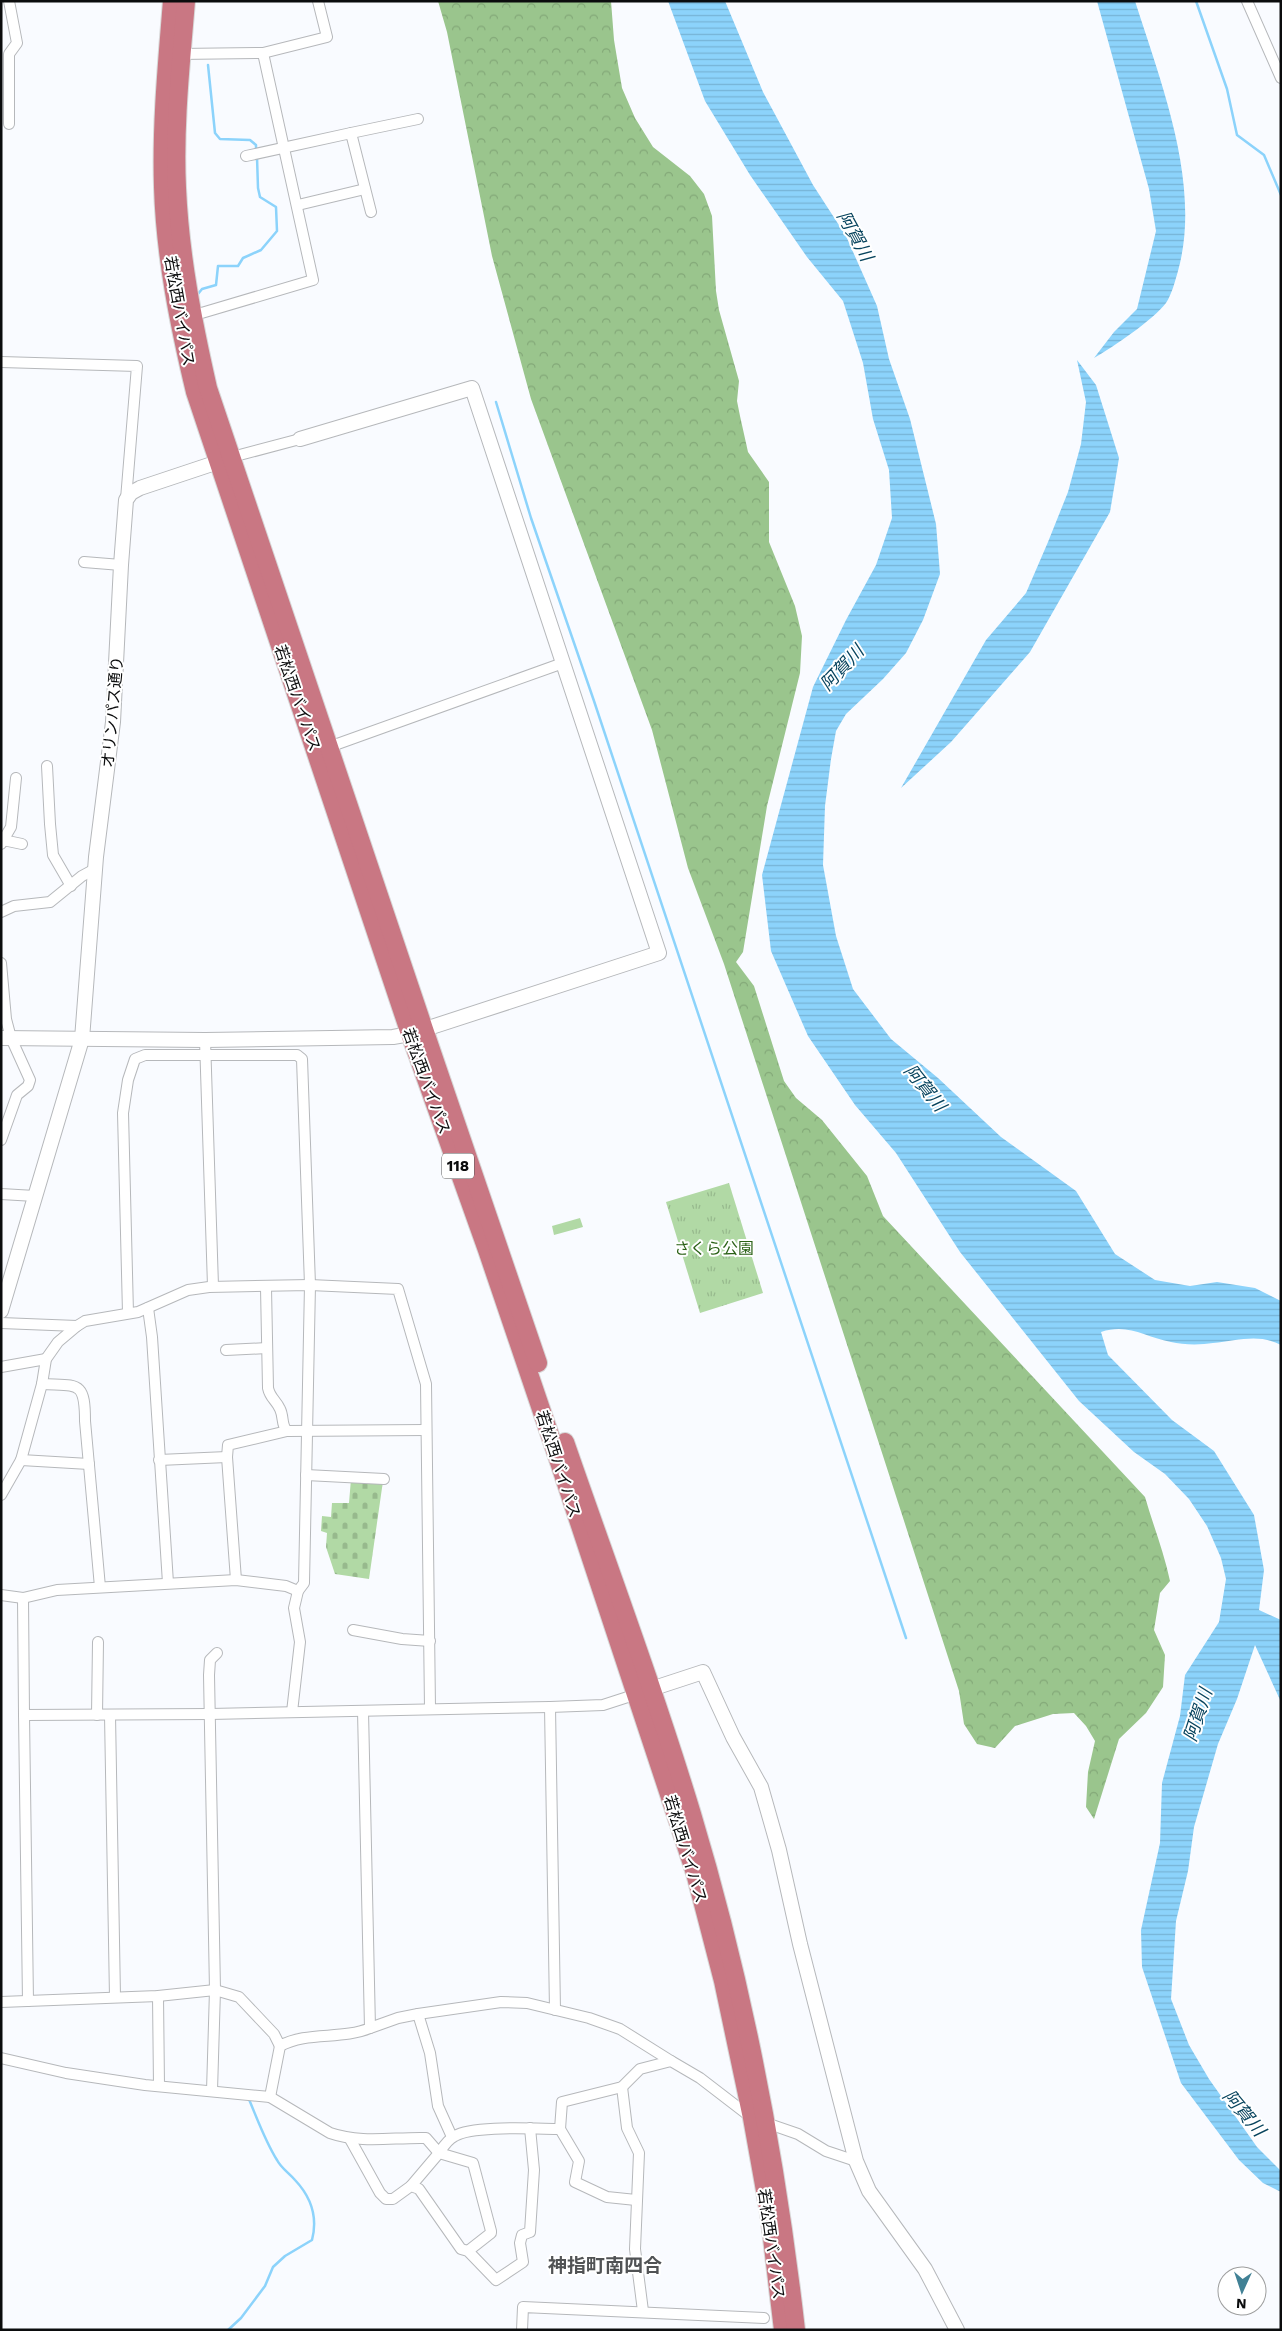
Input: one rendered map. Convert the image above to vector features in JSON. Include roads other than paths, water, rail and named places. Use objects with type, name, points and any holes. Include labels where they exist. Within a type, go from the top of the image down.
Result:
[{"type":"highway","name":"若松西バイパス","points":[[172,1],[175,54]]},
{"type":"highway","name":"若松西バイパス","points":[[186,1],[175,54],[162,139],[163,189],[185,318],[195,392],[225,460],[329,747],[487,1250],[607,1610],[644,1691],[695,1873],[779,2196],[796,2330]]},
{"type":"highway","name":"若松西バイパス","points":[[225,460],[417,1032]]},
{"type":"highway","name":"若松西バイパス","points":[[759,2120],[783,2330]]},
{"type":"street","points":[[175,54],[263,53],[327,36],[318,1]]},
{"type":"street","points":[[1248,1],[1281,78]]},
{"type":"street","points":[[6,5],[17,43],[9,54],[9,124]]},
{"type":"street","points":[[185,318],[313,280],[263,53]]},
{"type":"street","points":[[253,154],[418,119]]},
{"type":"street","points":[[351,133],[371,212]]},
{"type":"street","points":[[298,205],[365,189]]},
{"type":"street","points":[[1,362],[137,366],[126,500]]},
{"type":"street","points":[[6,1038],[206,1040],[394,1037],[417,1032],[659,953],[472,388],[225,460],[140,488],[131,493],[126,500]]},
{"type":"street","name":"オリンパス通り","points":[[1,1311],[82,1039],[95,869],[113,722],[126,500]]},
{"type":"street","points":[[84,562],[121,565]]},
{"type":"street","points":[[329,747],[563,663]]},
{"type":"street","points":[[47,766],[53,855],[71,886]]},
{"type":"street","points":[[16,778],[11,826],[2,842],[22,844]]},
{"type":"street","points":[[1,912],[14,906],[50,902],[82,876],[95,869]]},
{"type":"street","points":[[1,963],[6,1038],[30,1080],[28,1086],[17,1096],[1,1140]]},
{"type":"street","points":[[206,1040],[213,1286]]},
{"type":"street","points":[[128,1313],[122,1140],[123,1113],[128,1080],[135,1059],[145,1055],[297,1055],[302,1059],[310,1285],[304,1584],[298,1591],[294,1608],[300,1642],[292,1712]]},
{"type":"street","points":[[1,1194],[35,1196]]},
{"type":"street","points":[[1,1495],[21,1460],[42,1384],[46,1359],[58,1342],[85,1321],[148,1308],[188,1290],[213,1286],[266,1288],[310,1285],[398,1289],[426,1384],[430,1708]]},
{"type":"street","points":[[266,1288],[270,1398],[280,1408],[284,1428],[288,1432]]},
{"type":"street","points":[[148,1308],[152,1337],[168,1583]]},
{"type":"street","points":[[1,1323],[77,1326]]},
{"type":"street","points":[[226,1350],[268,1348]]},
{"type":"street","points":[[1,1367],[46,1359]]},
{"type":"street","points":[[42,1384],[76,1386],[82,1391],[85,1402],[100,1587]]},
{"type":"street","points":[[236,1580],[227,1456],[228,1445],[288,1432],[426,1430]]},
{"type":"street","points":[[159,1460],[227,1456]]},
{"type":"street","points":[[21,1460],[89,1464]]},
{"type":"street","points":[[306,1475],[384,1479]]},
{"type":"street","points":[[1,1595],[23,1598],[57,1590],[236,1580],[286,1586],[298,1591]]},
{"type":"street","points":[[23,1598],[28,2001]]},
{"type":"street","points":[[353,1630],[430,1641]]},
{"type":"street","points":[[96,1715],[98,1642]]},
{"type":"street","points":[[212,2091],[215,1990],[210,1660],[217,1653]]},
{"type":"street","points":[[24,1716],[210,1714],[603,1705],[703,1672],[733,1737],[760,1787],[779,1850],[800,1944],[856,2161],[869,2191],[926,2269],[957,2330]]},
{"type":"street","points":[[550,1707],[555,2010]]},
{"type":"street","points":[[363,1711],[370,2028]]},
{"type":"street","points":[[110,1715],[115,1997]]},
{"type":"street","points":[[1,2002],[158,1996],[215,1990],[239,1997],[274,2034],[280,2046],[270,2097]]},
{"type":"street","points":[[158,1996],[159,2086]]},
{"type":"street","points":[[280,2046],[303,2039],[355,2033],[398,2018],[418,2014],[501,2002],[527,2003],[603,2022],[620,2029],[700,2078],[759,2120],[798,2134],[826,2151],[856,2161]]},
{"type":"street","points":[[418,2014],[430,2053],[438,2106],[452,2137]]},
{"type":"street","points":[[1,2058],[66,2073],[159,2086],[270,2097],[330,2132],[350,2139],[426,2138],[438,2152],[473,2163],[491,2233],[468,2251]]},
{"type":"street","points":[[636,2200],[607,2197],[575,2182],[579,2161],[560,2129],[562,2102],[622,2086],[640,2069],[671,2061]]},
{"type":"street","points":[[622,2086],[627,2128],[639,2153],[635,2249],[643,2312]]},
{"type":"street","points":[[350,2139],[380,2193],[386,2199],[394,2199],[411,2186],[438,2152],[452,2137],[460,2133],[502,2128],[560,2129]]},
{"type":"street","points":[[411,2186],[418,2189],[461,2249],[468,2251],[496,2280],[523,2262],[520,2243],[522,2235],[530,2232],[534,2193],[530,2128]]},
{"type":"street","points":[[522,2330],[523,2307],[764,2318]]},
{"type":"water","name":"阿賀川","points":[[668,1],[725,1],[763,92],[813,185],[846,236],[877,306],[889,359],[910,419],[936,524],[940,574],[923,620],[906,653],[883,679],[846,714],[836,731],[831,759],[825,806],[823,865],[836,936],[853,989],[891,1039],[938,1078],[1001,1137],[1076,1191],[1115,1254],[1155,1280],[1190,1286],[1217,1282],[1255,1288],[1281,1301],[1281,1345],[1264,1339],[1186,1344],[1161,1340],[1128,1330],[1120,1329],[1101,1332],[1108,1355],[1172,1420],[1214,1451],[1254,1515],[1264,1570],[1259,1610],[1281,1620],[1281,1702],[1255,1645],[1237,1699],[1218,1744],[1194,1827],[1188,1871],[1176,1921],[1171,1999],[1189,2045],[1209,2079],[1257,2147],[1281,2171],[1281,2192],[1263,2183],[1239,2160],[1181,2083],[1142,1967],[1141,1930],[1160,1843],[1162,1783],[1180,1716],[1185,1675],[1219,1622],[1226,1579],[1221,1558],[1207,1526],[1189,1499],[1165,1474],[1134,1452],[1079,1401],[960,1252],[896,1153],[855,1105],[808,1036],[771,951],[762,875],[813,687],[876,565],[892,518],[889,470],[873,419],[863,363],[843,301],[807,257],[750,175],[705,101]]},
{"type":"water","points":[[1097,1],[1135,1],[1175,134],[1182,169],[1185,204],[1184,238],[1178,271],[1166,303],[1143,325],[1094,358],[1114,332],[1137,309],[1156,231],[1149,189]]},
{"type":"water","points":[[1077,360],[1096,385],[1119,458],[1110,512],[1030,652],[951,742],[901,788],[986,640],[1026,593],[1048,542],[1068,492],[1081,444],[1086,402]]},
{"type":"waterway","points":[[1196,1],[1227,89],[1237,135],[1264,155],[1281,195]]},
{"type":"waterway","points":[[208,65],[215,133],[220,139],[250,140],[256,145],[256,152]]},
{"type":"waterway","points":[[198,294],[202,289],[216,285],[218,266],[238,266],[243,258],[261,250],[277,231],[276,207],[260,197],[257,157]]},
{"type":"waterway","points":[[496,402],[531,518],[594,701],[906,1638]]},
{"type":"waterway","points":[[228,2330],[241,2318],[265,2286],[273,2267],[285,2256],[312,2240],[314,2232],[312,2208],[309,2200],[301,2187],[283,2168],[273,2153],[248,2097]]},
{"type":"district","name":"神指町南四合","points":[[605,2265]]},
{"type":"park label","name":"さくら公園","points":[[714,1248]]}]
